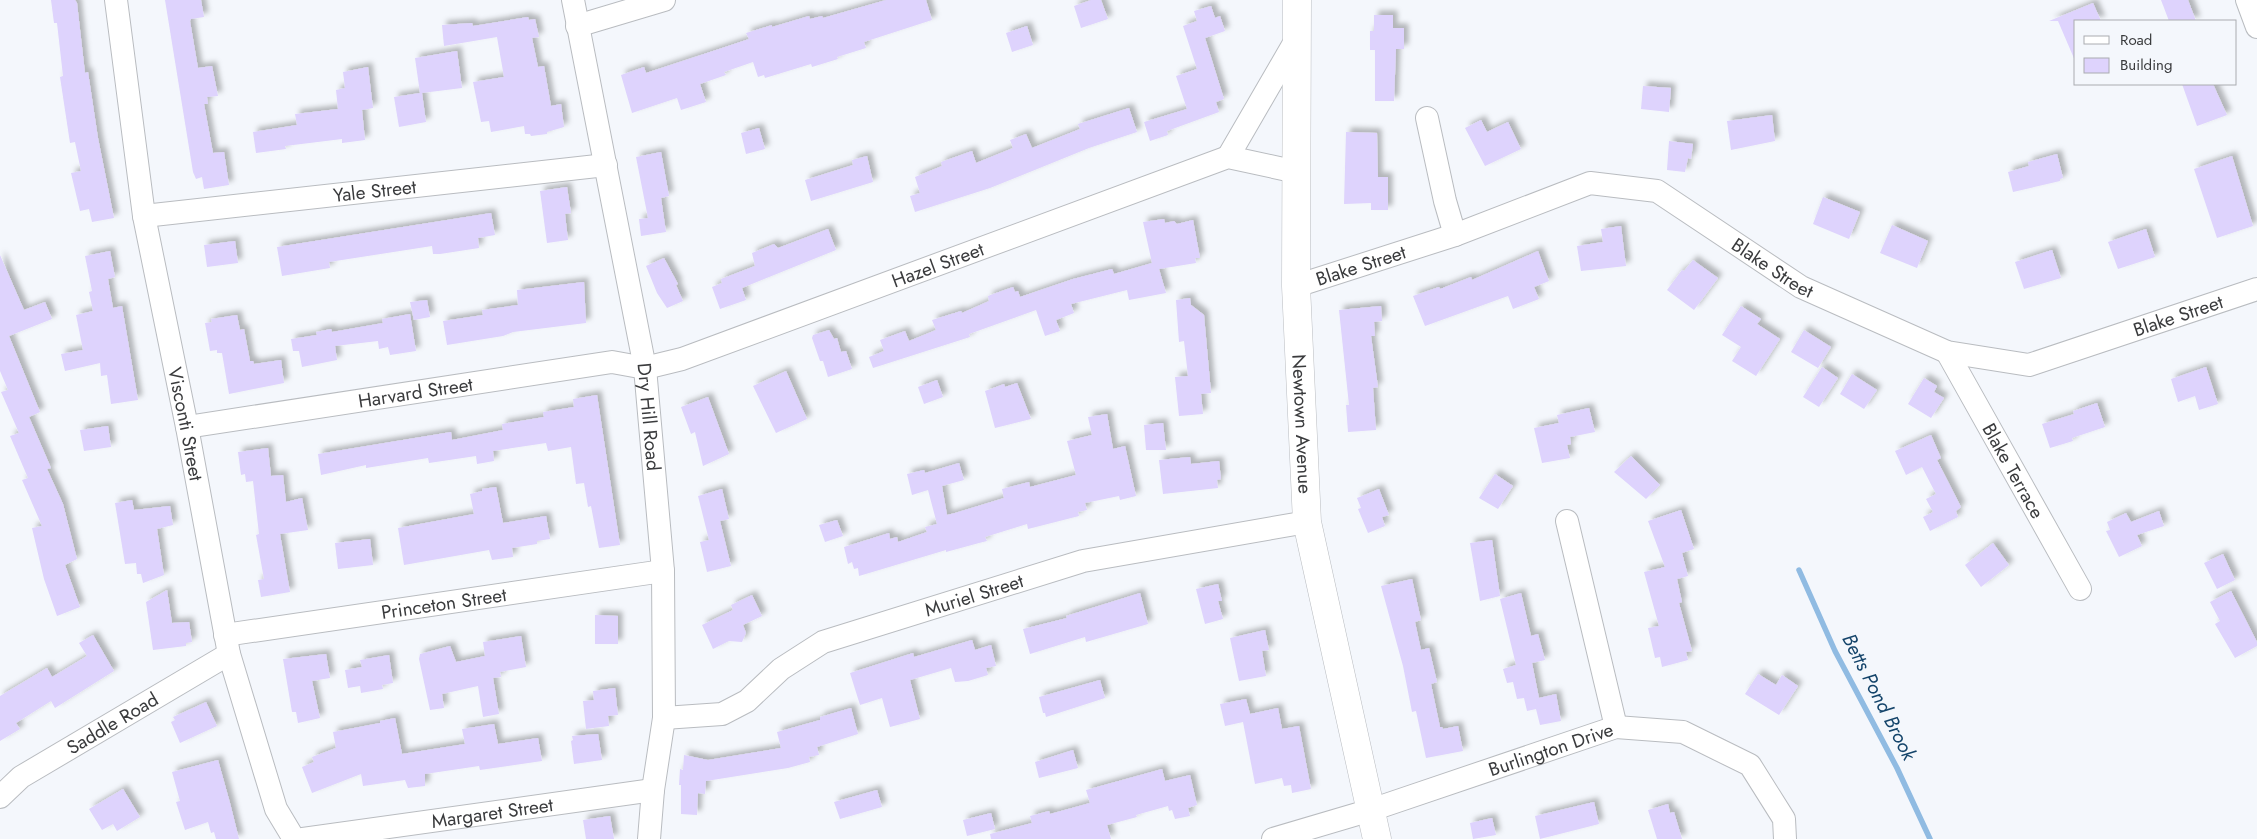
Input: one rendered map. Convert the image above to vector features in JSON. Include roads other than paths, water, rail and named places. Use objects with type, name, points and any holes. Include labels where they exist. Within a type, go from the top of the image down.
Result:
[{"type":"main road","name":"Newtown Avenue","points":[[1297,0],[1296,286],[1307,522],[1377,839]]},
{"type":"street","name":"Visconti Street","points":[[116,0],[144,216],[187,427],[227,645],[276,809],[294,839]]},
{"type":"street","name":"Dry Hill Road","points":[[573,0],[645,368],[663,571],[664,718],[653,790],[650,839]]},
{"type":"street","points":[[577,26],[664,0]]},
{"type":"street","points":[[2247,0],[2257,27]]},
{"type":"street","points":[[1297,38],[1228,157],[1297,172]]},
{"type":"street","points":[[1427,118],[1455,235]]},
{"type":"street","name":"Hazel Street","points":[[645,368],[682,359],[1228,157]]},
{"type":"street","name":"Yale Street","points":[[144,216],[606,165]]},
{"type":"street","name":"Blake Street","points":[[1296,286],[1455,235],[1590,183],[1656,191],[1801,287],[1947,352],[2029,365],[2257,289]]},
{"type":"street","name":"Blake Terrace","points":[[1947,352],[2080,589]]},
{"type":"street","name":"Harvard Street","points":[[187,427],[612,362],[645,368]]},
{"type":"street","name":"Burlington Drive","points":[[1273,839],[1371,810],[1616,727],[1567,521]]},
{"type":"street","name":"Muriel Street","points":[[664,718],[722,714],[747,701],[781,669],[823,642],[1083,561],[1307,522]]},
{"type":"street","name":"Princeton Street","points":[[227,645],[663,571]]},
{"type":"street","name":"Saddle Road","points":[[0,797],[21,777],[227,645]]},
{"type":"street","points":[[1616,727],[1683,732],[1750,765],[1784,819],[1785,839]]},
{"type":"street","name":"Margaret Street","points":[[303,839],[653,790]]},
{"type":"waterway","name":"Betts Pond Brook","points":[[1799,570],[1835,651],[1897,768],[1930,839]]}]
